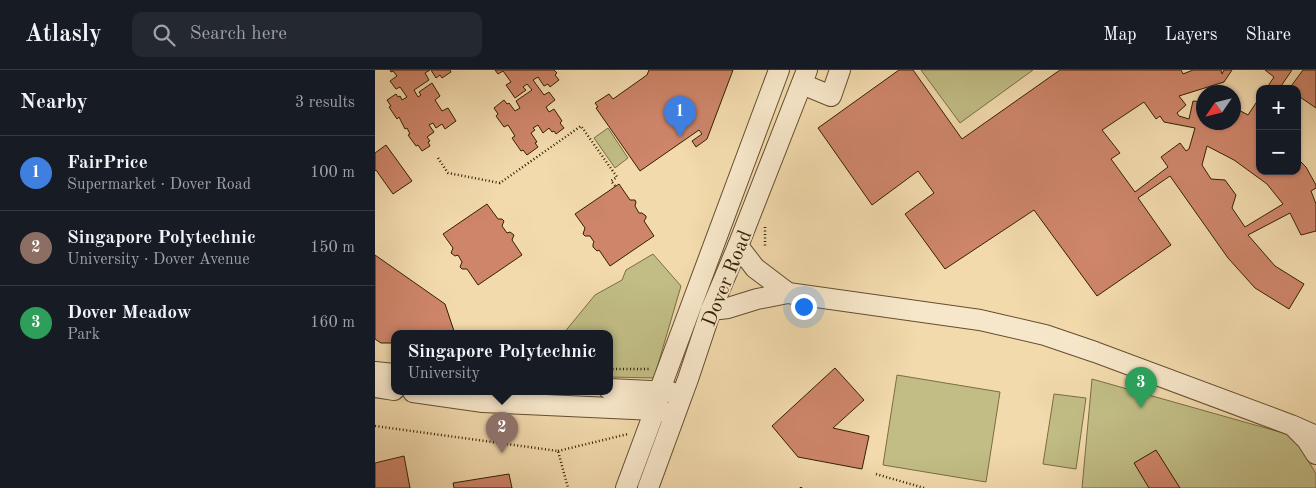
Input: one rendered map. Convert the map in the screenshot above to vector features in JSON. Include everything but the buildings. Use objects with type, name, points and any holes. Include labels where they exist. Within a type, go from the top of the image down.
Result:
[{"type":"street","name":"Dover Road","points":[[627,488],[657,401],[779,70]]},
{"type":"street","points":[[805,77],[831,96],[840,70]]},
{"type":"street","name":"Dover Road","points":[[648,488],[711,310],[805,77]]},
{"type":"street","points":[[738,246],[755,268],[788,294]]},
{"type":"street","points":[[711,310],[729,308],[757,299],[788,294],[980,320],[1045,335],[1095,352],[1316,436]]},
{"type":"street","points":[[375,372],[391,374]]},
{"type":"street","points":[[375,387],[391,389]]},
{"type":"street","points":[[613,390],[657,401],[676,413]]},
{"type":"street","points":[[434,395],[483,402],[657,401],[683,393]]},
{"type":"street","points":[[1291,425],[1307,440],[1316,454]]},
{"type":"path","points":[[438,158],[448,173],[501,183],[581,126],[617,177],[611,181],[616,187]]},
{"type":"path","points":[[613,369],[651,370]]},
{"type":"path","points":[[375,426],[559,451],[631,433]]},
{"type":"path","points":[[559,451],[568,488]]},
{"type":"path","points":[[876,474],[927,488]]},
{"type":"shaded area","points":[[921,70],[1033,70],[960,123]]},
{"type":"shaded area","points":[[608,128],[628,158],[615,168],[594,138]]},
{"type":"shaded area","points":[[653,254],[681,286],[654,378],[613,377],[613,330],[566,330],[595,295],[622,280],[626,270]]},
{"type":"shaded area","points":[[897,375],[1000,392],[986,482],[883,465]]},
{"type":"shaded area","points":[[1092,379],[1294,436],[1316,474],[1316,488],[1082,488]]},
{"type":"shaded area","points":[[1054,394],[1086,398],[1076,469],[1043,464]]},
{"type":"place","name":"FairPrice","points":[[680,137]]},
{"type":"place","name":"Dover Meadow","points":[[1141,408]]},
{"type":"place","name":"Singapore Polytechnic","points":[[502,453]]}]
